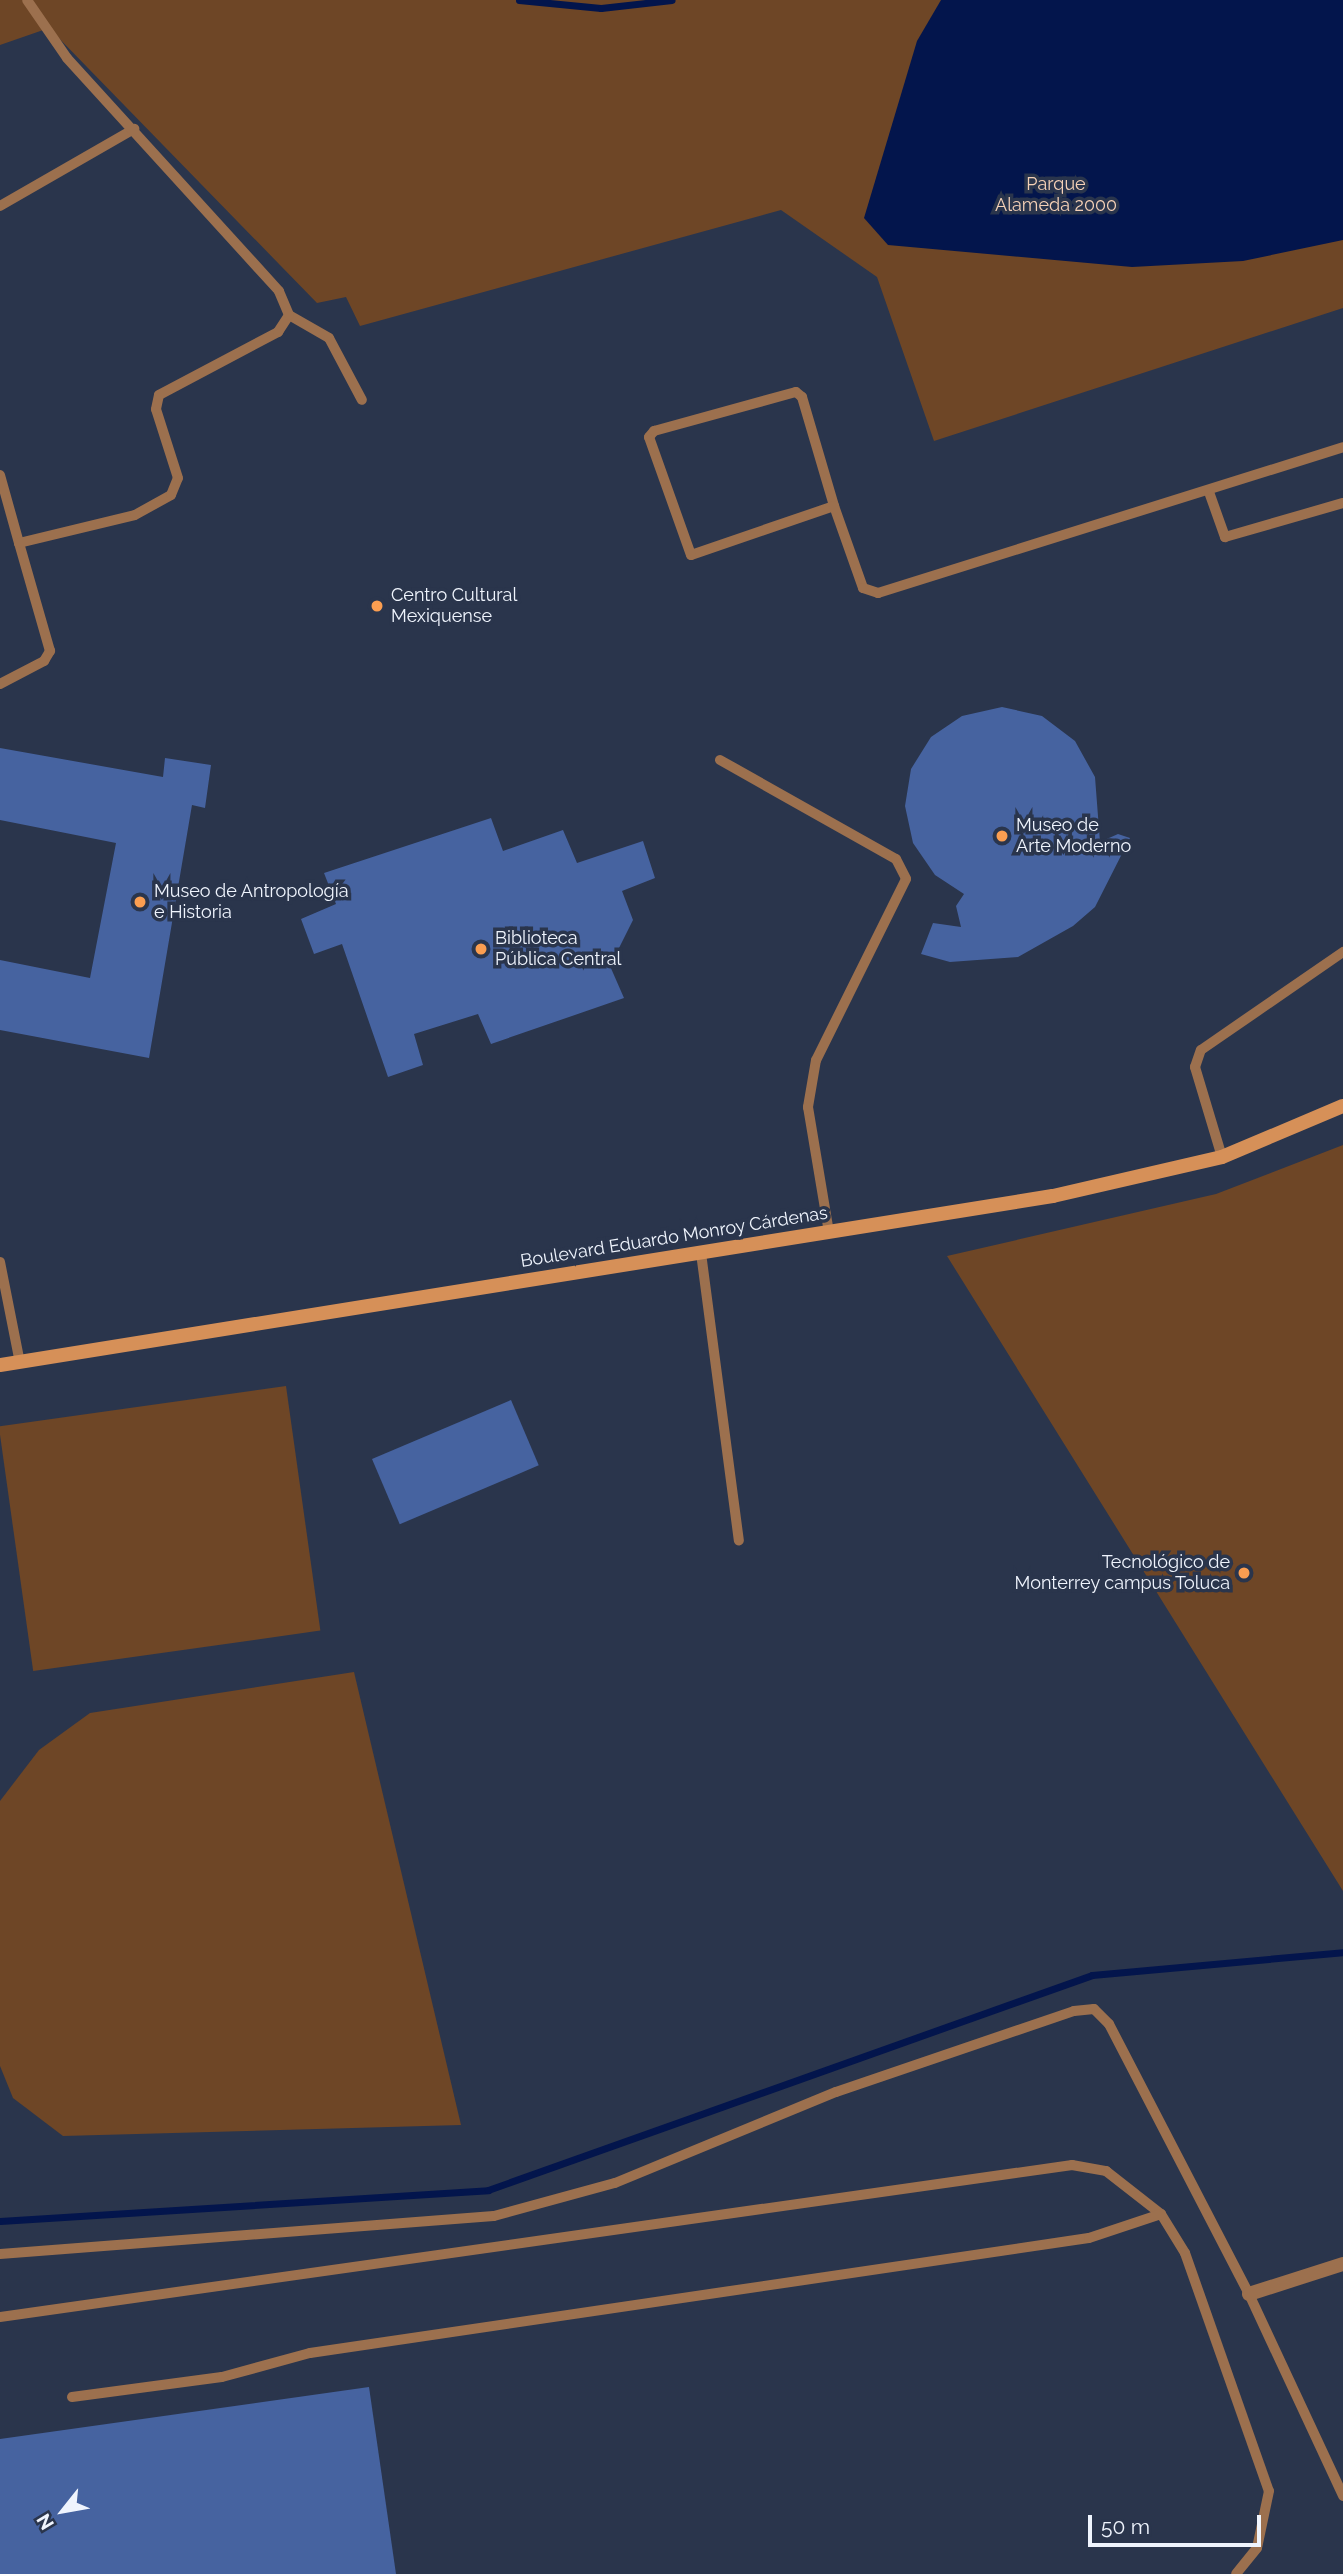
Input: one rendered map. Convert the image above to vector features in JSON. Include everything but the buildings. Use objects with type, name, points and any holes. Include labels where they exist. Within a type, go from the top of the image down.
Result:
[{"type":"main road","name":"Boulevard Eduardo Monroy Cárdenas","points":[[0,1365],[1053,1196],[1222,1157],[1343,1106]]},
{"type":"street","points":[[1249,2294],[1343,2264]]},
{"type":"lane","points":[[27,0],[67,58],[135,129],[279,291],[289,315],[329,338],[362,400]]},
{"type":"lane","points":[[0,206],[135,129]]},
{"type":"lane","points":[[19,543],[135,515],[171,495],[178,478],[156,409],[159,395],[278,332],[289,315]]},
{"type":"lane","points":[[834,506],[696,556],[689,553],[649,440],[654,431],[796,391],[819,449],[834,506],[860,581],[872,593],[1209,492],[1343,447]]},
{"type":"lane","points":[[0,475],[50,651],[44,661],[0,684]]},
{"type":"lane","points":[[1209,492],[1225,537],[1343,503]]},
{"type":"lane","points":[[720,760],[896,859],[906,879],[816,1060],[808,1107],[829,1232]]},
{"type":"lane","points":[[1222,1157],[1195,1067],[1201,1050],[1343,952]]},
{"type":"lane","points":[[701,1253],[739,1541]]},
{"type":"lane","points":[[0,1262],[20,1363]]},
{"type":"lane","points":[[0,2254],[494,2216],[615,2183],[836,2092],[1085,2008],[1094,2009],[1110,2024],[1249,2294],[1343,2496]]},
{"type":"lane","points":[[0,2317],[1072,2165],[1106,2171],[1161,2214],[1185,2253],[1269,2491],[1257,2548],[1236,2574]]},
{"type":"lane","points":[[72,2397],[222,2377],[310,2353],[1089,2238],[1161,2214]]},
{"type":"green space","name":"Parque Alameda 2000","points":[[0,0],[1343,0],[1343,308],[934,441],[877,277],[781,210],[360,326],[346,297],[317,303],[49,28],[0,45]]},
{"type":"green space","name":"Tecnológico de Monterrey campus Toluca","points":[[1343,1145],[1343,1891],[947,1256],[1216,1194]]},
{"type":"green space","points":[[286,1386],[320,1631],[33,1671],[0,1426]]},
{"type":"green space","points":[[354,1672],[461,2125],[63,2136],[13,2098],[0,2066],[0,1801],[39,1750],[90,1713]]},
{"type":"shaded area","points":[[941,0],[1343,0],[1343,240],[1243,261],[1132,267],[888,245],[864,218],[917,41]]},
{"type":"waterway","points":[[519,0],[601,8],[672,0]]},
{"type":"waterway","points":[[0,2221],[488,2190],[1092,1975],[1343,1952]]},
{"type":"place","name":"Centro Cultural Mexiquense","points":[[377,606]]},
{"type":"place","name":"Museo de Arte Moderno","points":[[1002,836]]},
{"type":"place","name":"Museo de Antropología e Historia","points":[[140,902]]},
{"type":"place","name":"Biblioteca Pública Central","points":[[481,949]]},
{"type":"place","name":"Tecnológico de Monterrey campus Toluca","points":[[1244,1573]]}]
